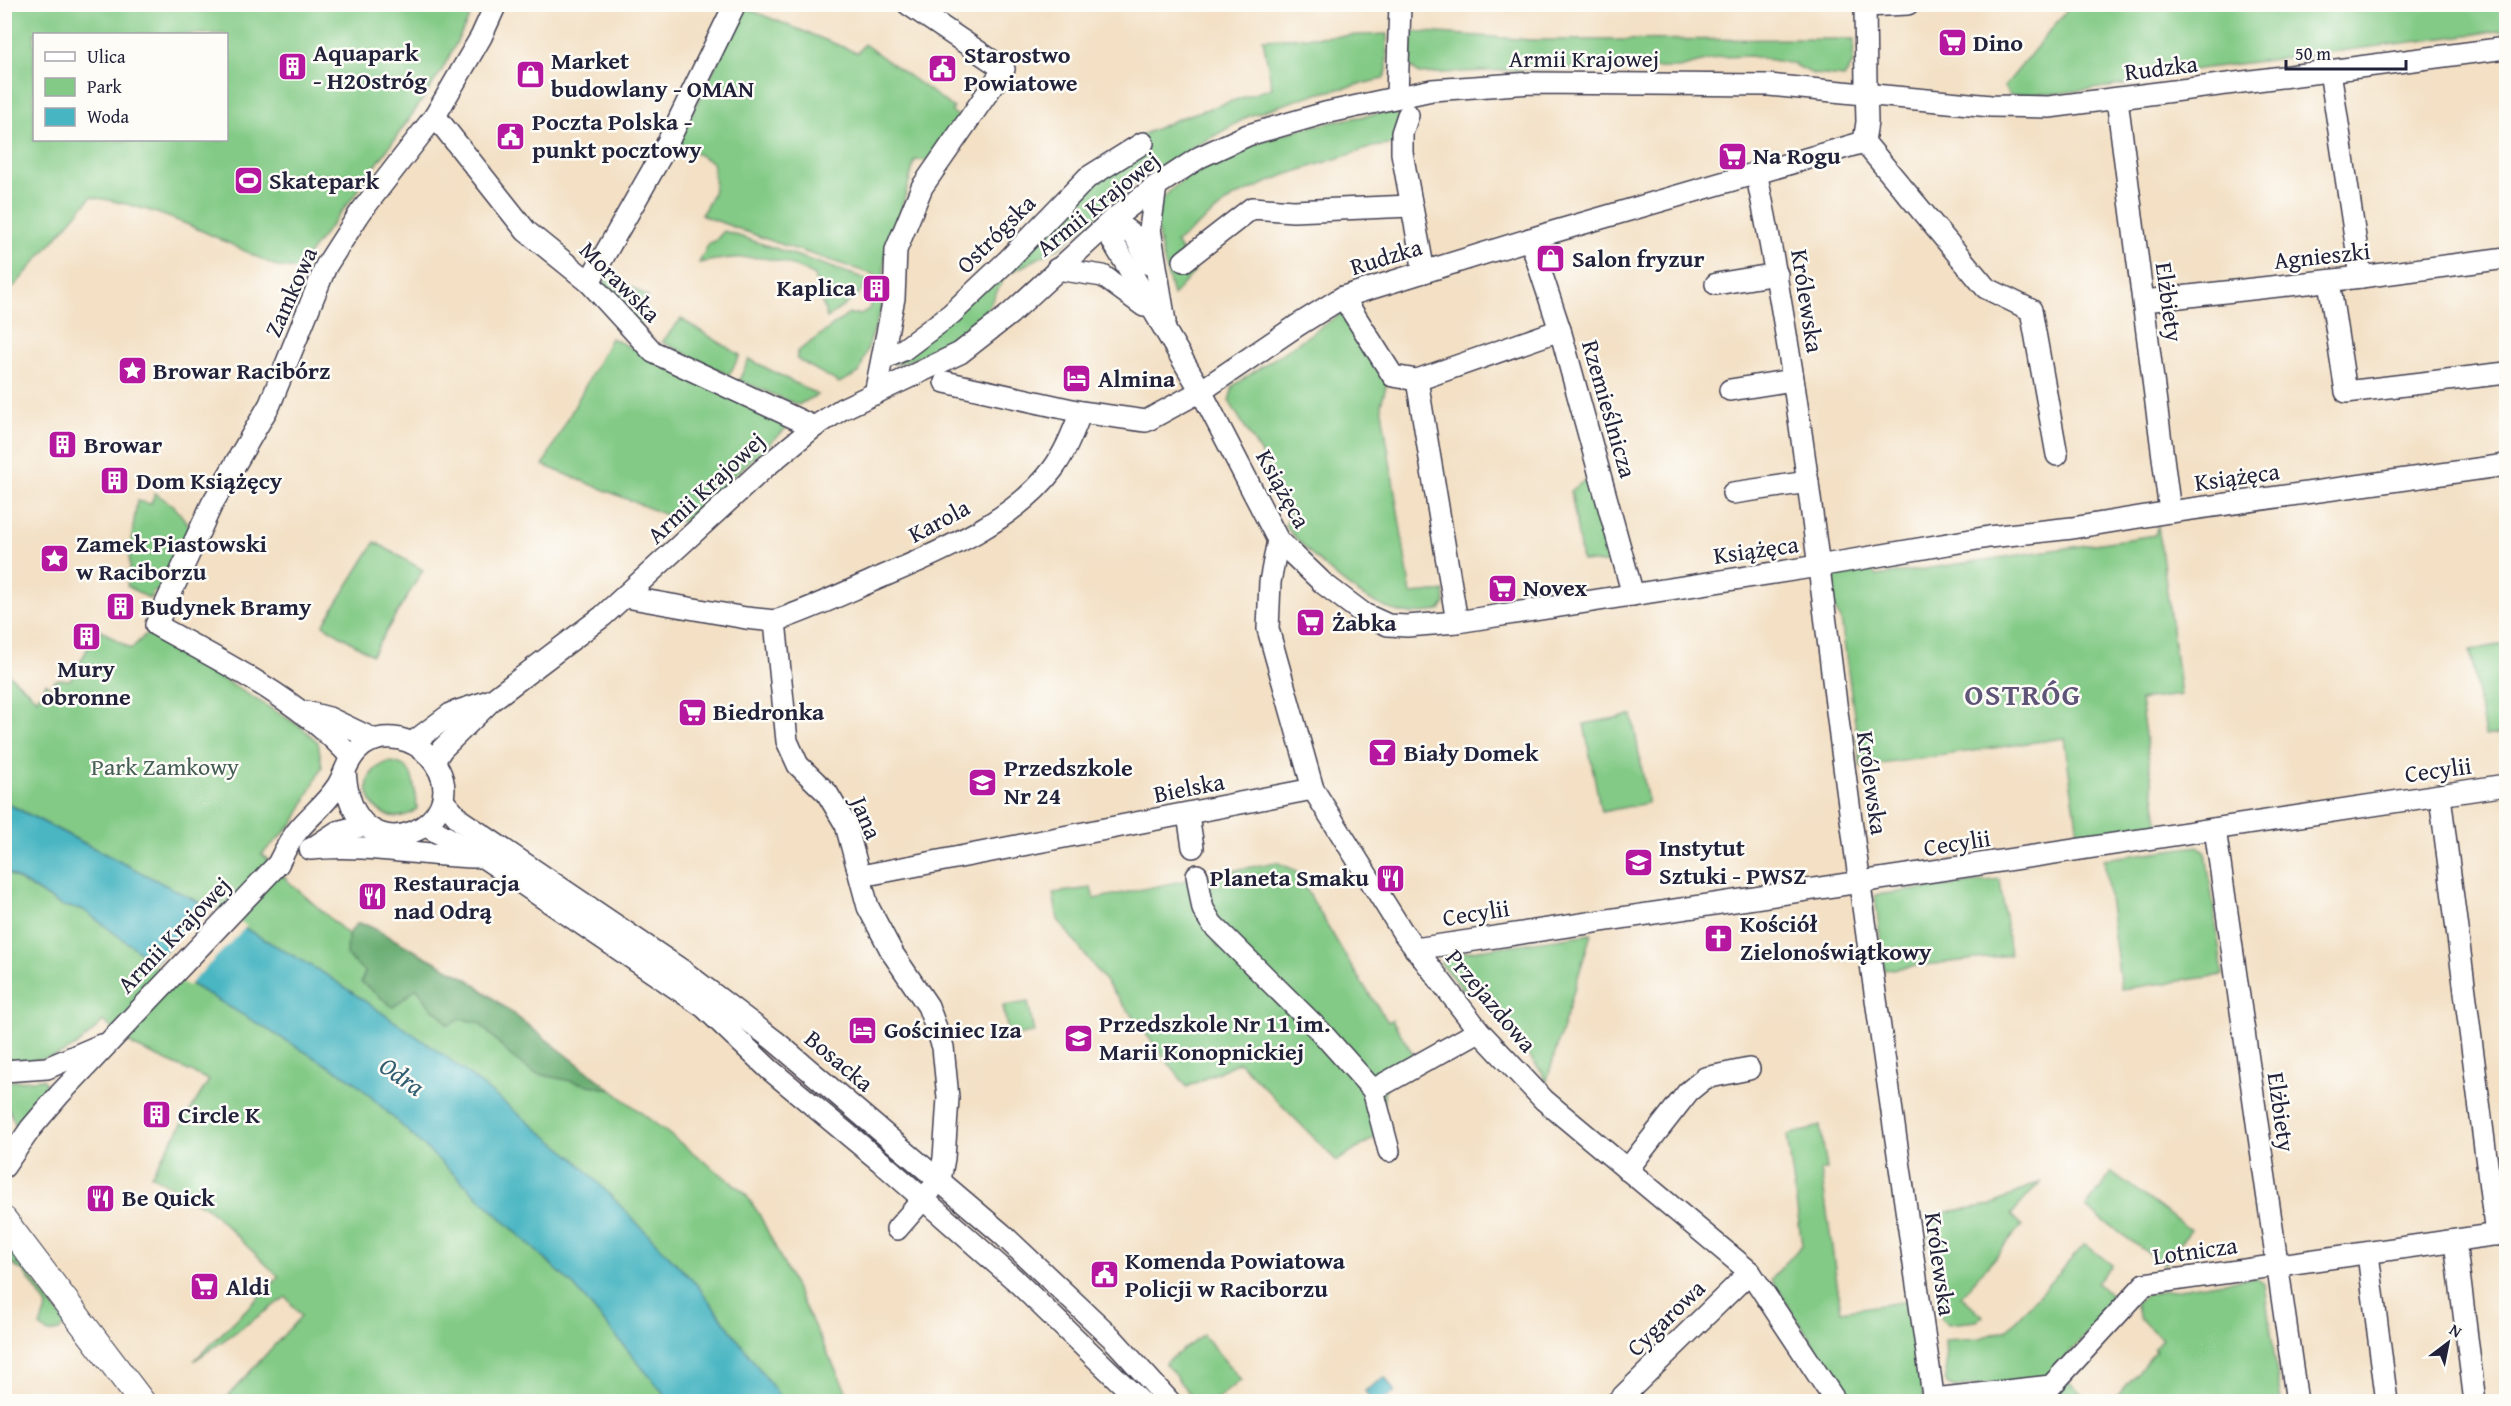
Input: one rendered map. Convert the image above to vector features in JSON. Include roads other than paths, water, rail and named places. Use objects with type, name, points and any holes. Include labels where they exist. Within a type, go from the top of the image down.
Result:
[{"type":"main road","points":[[4,1220],[142,1401]]},
{"type":"street","name":"Zamkowa","points":[[375,740],[329,718],[303,711],[252,679],[156,625],[212,504],[270,404],[326,266],[360,213],[435,117],[481,37],[496,4]]},
{"type":"street","points":[[590,282],[663,152],[735,4]]},
{"type":"street","points":[[875,394],[894,298],[896,250],[922,187],[1004,69],[908,4]]},
{"type":"street","points":[[1397,96],[1400,4]]},
{"type":"street","points":[[1908,4],[1865,5],[1868,94],[1864,142],[1986,288],[2031,309],[2057,455]]},
{"type":"street","name":"Rudzka","points":[[1868,94],[2009,108],[2049,107],[2506,48]]},
{"type":"street","points":[[2330,71],[2361,277]]},
{"type":"street","name":"Armii Krajowej","points":[[434,761],[442,749],[492,700],[626,597],[762,469],[813,427],[842,409],[960,352],[1010,314],[1112,220],[1155,186],[1200,157],[1248,135],[1286,122],[1397,96],[1465,86],[1531,83],[1769,86],[1868,94]]},
{"type":"street","name":"Elżbiety","points":[[2117,99],[2170,512]]},
{"type":"street","points":[[1408,115],[1401,143],[1424,272]]},
{"type":"street","name":"Morawska","points":[[435,117],[526,231],[590,282],[653,352],[813,427]]},
{"type":"street","name":"Rudzka","points":[[945,382],[1081,412],[1146,421],[1201,391],[1343,297],[1530,239],[1864,142]]},
{"type":"street","name":"Ostrógska","points":[[883,359],[903,350],[951,314],[1007,261],[1087,178],[1143,143]]},
{"type":"street","name":"Królewska","points":[[1756,172],[1777,274],[1808,482],[1860,884],[1934,1400]]},
{"type":"street","name":"Książęca","points":[[1155,186],[1150,229],[1158,284],[1160,322]]},
{"type":"street","points":[[1184,261],[1252,208],[1293,211],[1411,206]]},
{"type":"street","name":"Książęca","points":[[1112,220],[1135,236],[1158,284]]},
{"type":"street","name":"Książęca","points":[[1112,220],[1113,242],[1201,391],[1278,540],[1324,584],[1364,614],[1388,625],[1407,626],[1457,622],[1989,537],[2072,528],[2506,465]]},
{"type":"street","name":"Rzemieślnicza","points":[[1530,239],[1560,330],[1633,595]]},
{"type":"street","name":"Agnieszki","points":[[2144,301],[2329,281],[2506,258]]},
{"type":"street","name":"Książęca","points":[[1057,269],[1103,276],[1113,281],[1160,322]]},
{"type":"street","points":[[1716,284],[1777,274]]},
{"type":"street","points":[[2329,281],[2346,392],[2506,373]]},
{"type":"street","points":[[1343,297],[1393,376],[1417,380],[1560,330]]},
{"type":"street","points":[[1417,380],[1457,622]]},
{"type":"street","points":[[1730,390],[1793,380]]},
{"type":"street","name":"Karola","points":[[775,621],[933,555],[983,528],[1023,498],[1046,477],[1066,449],[1081,412]]},
{"type":"street","points":[[1733,493],[1808,482]]},
{"type":"street","name":"Przejazdowa","points":[[1278,540],[1270,582],[1268,629],[1314,789],[1415,949],[1479,1030],[1544,1100],[1750,1272],[1836,1401]]},
{"type":"street","points":[[626,597],[775,621]]},
{"type":"street","name":"Jana","points":[[775,621],[787,741],[798,765],[826,793],[846,825],[868,907],[893,954],[928,1006],[943,1047],[948,1098],[944,1158],[939,1180]]},
{"type":"street","name":"Armii Krajowej","points":[[412,743],[452,713],[492,700]]},
{"type":"street","name":"Zamkowa","points":[[303,711],[348,764]]},
{"type":"street","points":[[394,738],[412,743],[420,747],[434,761],[442,784],[443,801],[437,814],[426,826],[415,832],[394,836],[383,834],[365,825],[349,799],[348,764],[358,749],[375,740],[394,738]]},
{"type":"street","name":"Armii Krajowej","points":[[4,1167],[48,1107],[113,1035],[278,864],[297,831],[333,793],[348,764]]},
{"type":"street","name":"Cecylii","points":[[1415,949],[1860,884],[2506,785]]},
{"type":"street","name":"Bielska","points":[[861,876],[1314,789]]},
{"type":"street","points":[[2440,796],[2501,1234]]},
{"type":"street","name":"Bosacka","points":[[443,801],[460,820],[557,884],[735,1010],[897,1143],[1064,1292],[1111,1337],[1170,1401]]},
{"type":"street","points":[[1188,815],[1193,847]]},
{"type":"street","name":"Armii Krajowej","points":[[278,864],[310,849],[337,832],[365,825]]},
{"type":"street","points":[[426,826],[483,857],[704,1007],[769,1069],[1014,1279],[1141,1401]]},
{"type":"street","name":"Elżbiety","points":[[2215,829],[2297,1401]]},
{"type":"street","points":[[310,849],[341,846],[445,856],[483,857]]},
{"type":"street","points":[[1197,875],[1203,909],[1212,924],[1321,1032],[1373,1090],[1389,1151]]},
{"type":"street","points":[[1373,1090],[1479,1030]]},
{"type":"street","name":"Armii Krajowej","points":[[4,1071],[46,1068],[113,1035]]},
{"type":"street","points":[[1627,1170],[1688,1092],[1705,1078],[1749,1069]]},
{"type":"street","points":[[897,1229],[939,1180]]},
{"type":"street","name":"Lotnicza","points":[[1934,1400],[2051,1386],[2145,1284],[2501,1234]]},
{"type":"street","points":[[2455,1241],[2475,1401]]},
{"type":"street","points":[[2368,1254],[2387,1401]]},
{"type":"street","name":"Cygarowa","points":[[1617,1401],[1750,1272]]},
{"type":"water","name":"Odra","points":[[4,802],[202,904],[325,974],[445,1056],[574,1158],[698,1286],[783,1401],[670,1401],[575,1287],[354,1081],[154,962],[82,909],[62,906],[5,871]]},
{"type":"water","points":[[1385,1377],[1395,1392],[1382,1401],[1372,1401],[1365,1391]]},
{"type":"place","name":"Dino","points":[[1952,43]]},
{"type":"place","name":"Aquapark - H2Ostróg","points":[[292,67]]},
{"type":"place","name":"Starostwo Powiatowe","points":[[943,69]]},
{"type":"place","name":"Market budowlany - OMAN","points":[[530,75]]},
{"type":"place","name":"Poczta Polska - punkt pocztowy","points":[[511,136]]},
{"type":"place","name":"Na Rogu","points":[[1732,156]]},
{"type":"place","name":"Skatepark","points":[[248,181]]},
{"type":"place","name":"Salon fryzur","points":[[1551,259]]},
{"type":"place","name":"Kaplica","points":[[877,288]]},
{"type":"place","name":"Browar Racibórz","points":[[132,371]]},
{"type":"place","name":"Almina","points":[[1077,379]]},
{"type":"place","name":"Browar","points":[[63,445]]},
{"type":"place","name":"Dom Książęcy","points":[[115,481]]},
{"type":"place","name":"Zamek Piastowski w Raciborzu","points":[[55,558]]},
{"type":"place","name":"Novex","points":[[1502,588]]},
{"type":"place","name":"Budynek Bramy","points":[[120,607]]},
{"type":"place","name":"Żabka","points":[[1311,623]]},
{"type":"place","name":"Mury obronne","points":[[86,636]]},
{"type":"place","name":"Biedronka","points":[[692,712]]},
{"type":"place","name":"Biały Domek","points":[[1383,753]]},
{"type":"place","name":"Przedszkole Nr 24","points":[[983,782]]},
{"type":"place","name":"Instytut Sztuki - PWSZ","points":[[1638,862]]},
{"type":"place","name":"Planeta Smaku","points":[[1390,878]]},
{"type":"place","name":"Restauracja nad Odrą","points":[[373,897]]},
{"type":"place","name":"Kościół Zielonoświątkowy","points":[[1719,938]]},
{"type":"place","name":"Gościniec Iza","points":[[863,1030]]},
{"type":"place","name":"Przedszkole Nr 11 im. Marii Konopnickiej","points":[[1078,1038]]},
{"type":"place","name":"Circle K","points":[[157,1115]]},
{"type":"place","name":"Be Quick","points":[[101,1198]]},
{"type":"place","name":"Komenda Powiatowa Policji w Raciborzu","points":[[1104,1275]]},
{"type":"place","name":"Aldi","points":[[205,1287]]},
{"type":"district","name":"OSTRÓG","points":[[2023,695]]},
{"type":"park label","name":"Park Zamkowy","points":[[165,767]]}]
